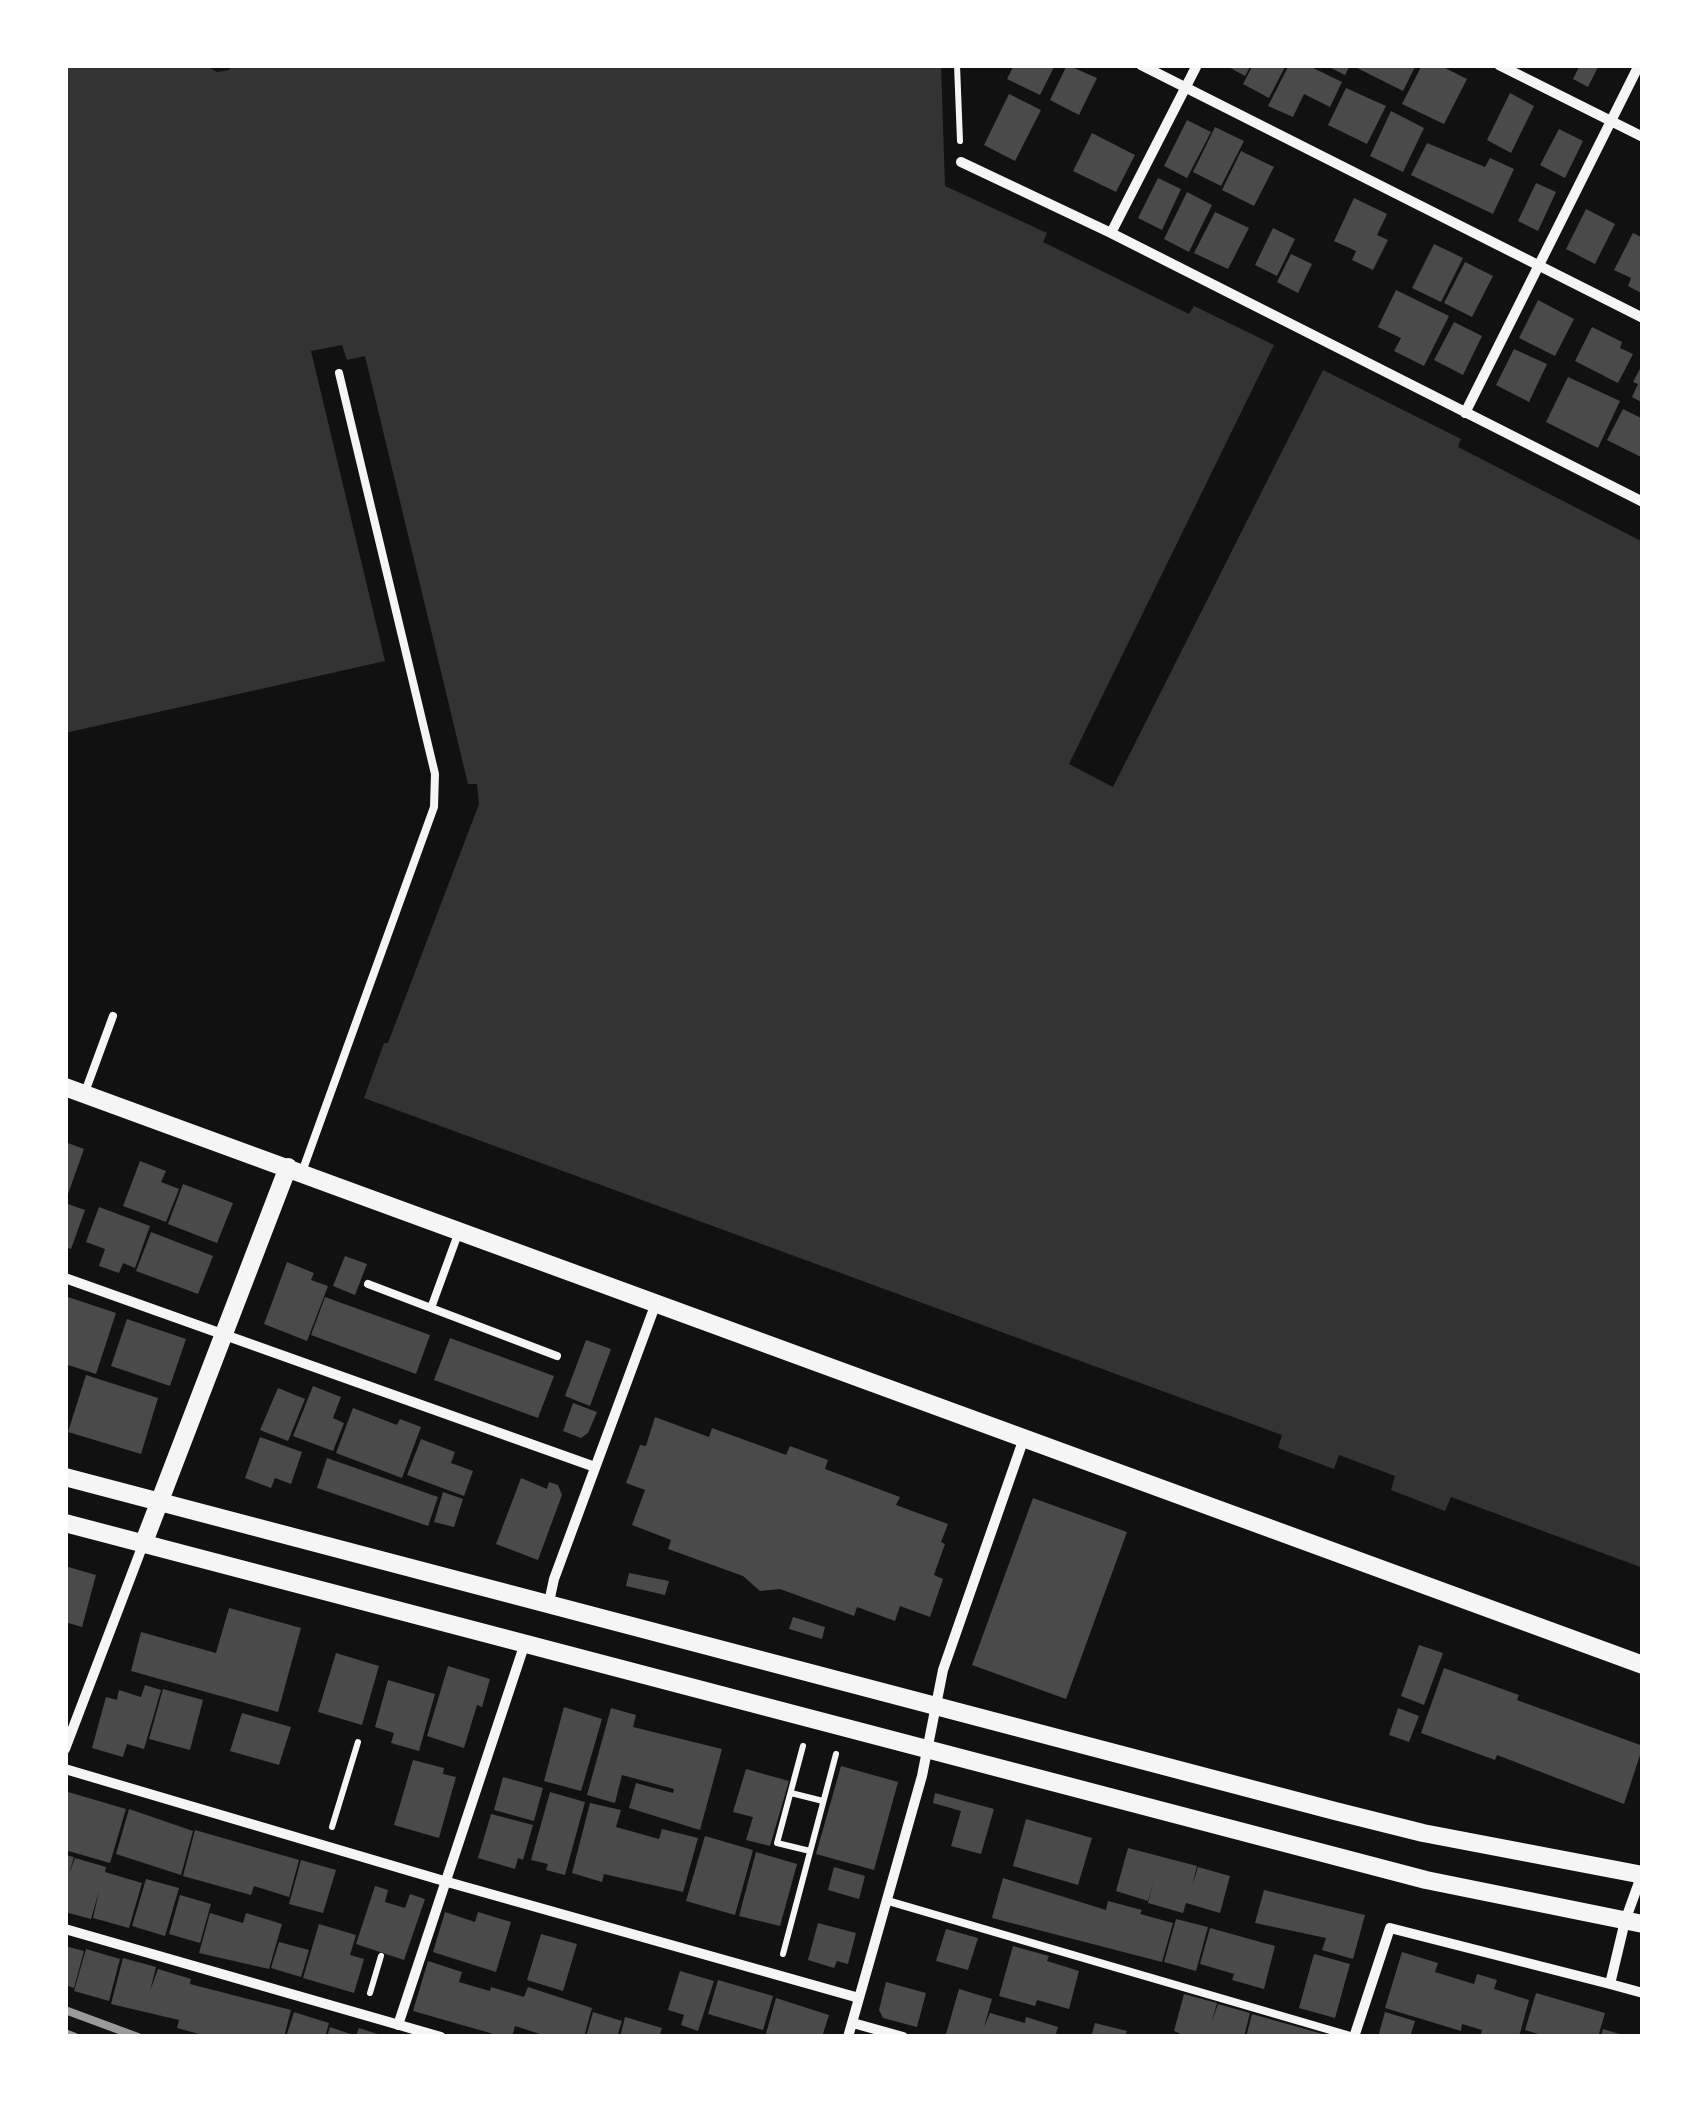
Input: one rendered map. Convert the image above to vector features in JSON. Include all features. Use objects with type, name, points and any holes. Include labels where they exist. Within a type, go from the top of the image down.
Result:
[{"type":"street","points":[[1141,65],[1643,318]]},
{"type":"street","points":[[1111,233],[1197,65]]},
{"type":"street","points":[[1499,65],[1643,137]]},
{"type":"street","points":[[1465,412],[1639,65]]},
{"type":"street","points":[[961,162],[1111,233],[1643,502]]},
{"type":"street","points":[[65,1087],[1643,1665]]},
{"type":"street","points":[[65,1748],[223,1332],[295,1169]]},
{"type":"street","points":[[65,1278],[595,1467]]},
{"type":"street","points":[[549,1602],[554,1578],[656,1302]]},
{"type":"street","points":[[848,2037],[928,1751],[943,1670],[1024,1438]]},
{"type":"street","points":[[65,1476],[1424,1833],[1643,1874],[1634,1922],[1610,1984]]},
{"type":"street","points":[[65,1523],[1426,1880],[1634,1922]]},
{"type":"street","points":[[398,2025],[524,1646]]},
{"type":"street","points":[[65,1769],[859,1998]]},
{"type":"street","points":[[1354,2037],[1390,1928],[1643,1993]]},
{"type":"street","points":[[65,1929],[441,2037]]},
{"type":"street","points":[[852,2023],[903,2037]]},
{"type":"lane","points":[[295,1169],[434,807],[436,774],[339,373]]},
{"type":"lane","points":[[83,1095],[113,1016]]},
{"type":"lane","points":[[430,1308],[460,1230]]},
{"type":"lane","points":[[368,1284],[557,1356]]},
{"type":"lane","points":[[888,1902],[1354,2037]]},
{"type":"path","points":[[957,65],[961,162]]},
{"type":"path","points":[[326,1846],[358,1742]]},
{"type":"path","points":[[803,1745],[777,1843],[810,1851]]},
{"type":"path","points":[[777,1975],[836,1754]]},
{"type":"path","points":[[790,1793],[824,1801]]},
{"type":"path","points":[[363,2014],[381,1956]]},
{"type":"shaded area","points":[[65,65],[205,65],[217,72],[234,65],[941,65],[945,186],[1047,233],[1043,242],[1189,314],[1194,306],[1274,345],[1069,764],[1113,787],[1323,370],[1461,439],[1458,447],[1643,542],[1643,1568],[1451,1497],[1445,1511],[1391,1490],[1395,1476],[1339,1455],[1334,1469],[1278,1448],[1282,1435],[364,1098],[479,804],[477,784],[468,784],[365,356],[347,360],[342,345],[311,351],[385,661],[65,733]]},
{"type":"building","points":[[1014,65],[1055,65],[1040,95],[1007,79]]},
{"type":"building","points":[[1067,65],[1097,78],[1079,115],[1050,100]]},
{"type":"building","points":[[1225,65],[1251,65],[1245,76]]},
{"type":"building","points":[[1253,65],[1286,65],[1269,98],[1243,84]]},
{"type":"building","points":[[1289,65],[1307,65],[1342,82],[1330,107],[1304,94],[1293,117],[1268,106]]},
{"type":"building","points":[[1325,65],[1350,65],[1345,75]]},
{"type":"building","points":[[1351,65],[1416,65],[1403,91]]},
{"type":"building","points":[[1422,65],[1439,65],[1467,79],[1444,124],[1402,104]]},
{"type":"building","points":[[1580,65],[1599,65],[1588,87],[1573,79]]},
{"type":"building","points":[[1346,88],[1386,106],[1367,144],[1328,125]]},
{"type":"building","points":[[1510,93],[1534,106],[1511,153],[1487,140]]},
{"type":"building","points":[[1009,94],[1041,110],[1015,161],[984,145]]},
{"type":"building","points":[[1391,111],[1424,128],[1403,172],[1370,156]]},
{"type":"building","points":[[1187,120],[1211,132],[1187,178],[1164,166]]},
{"type":"building","points":[[1215,127],[1244,141],[1221,186],[1193,172]]},
{"type":"building","points":[[1559,129],[1583,141],[1565,178],[1540,165]]},
{"type":"building","points":[[1092,133],[1135,155],[1116,192],[1073,171]]},
{"type":"building","points":[[1427,143],[1485,167],[1490,158],[1514,169],[1493,214],[1411,175]]},
{"type":"building","points":[[1241,151],[1274,167],[1254,206],[1222,190]]},
{"type":"building","points":[[1158,178],[1181,189],[1162,230],[1138,218]]},
{"type":"building","points":[[1536,183],[1556,192],[1538,231],[1518,221]]},
{"type":"building","points":[[1187,192],[1212,205],[1189,252],[1164,239]]},
{"type":"building","points":[[1354,198],[1387,214],[1377,235],[1388,240],[1373,270],[1352,260],[1356,251],[1334,241]]},
{"type":"building","points":[[1586,209],[1615,224],[1595,264],[1566,249]]},
{"type":"building","points":[[1215,212],[1249,228],[1228,269],[1194,253]]},
{"type":"building","points":[[1273,228],[1295,239],[1277,276],[1255,265]]},
{"type":"building","points":[[1633,233],[1643,238],[1643,294],[1628,286],[1631,278],[1614,270]]},
{"type":"building","points":[[1434,244],[1463,258],[1441,302],[1412,288]]},
{"type":"building","points":[[1291,254],[1312,264],[1298,293],[1277,282]]},
{"type":"building","points":[[1465,262],[1493,276],[1472,317],[1444,303]]},
{"type":"building","points":[[1396,290],[1449,316],[1424,366],[1394,351],[1401,338],[1378,327]]},
{"type":"building","points":[[1538,300],[1574,319],[1555,356],[1519,338]]},
{"type":"building","points":[[1454,322],[1482,336],[1463,375],[1434,360]]},
{"type":"building","points":[[1592,327],[1622,342],[1620,348],[1633,354],[1618,383],[1575,361]]},
{"type":"building","points":[[1514,349],[1547,364],[1529,402],[1496,385]]},
{"type":"building","points":[[1643,363],[1643,403],[1632,397],[1638,384],[1633,382]]},
{"type":"building","points":[[1568,377],[1620,401],[1598,448],[1546,422]]},
{"type":"building","points":[[1623,409],[1643,419],[1643,458],[1607,440]]},
{"type":"building","points":[[65,1142],[84,1149],[68,1194],[65,1193]]},
{"type":"building","points":[[140,1161],[166,1171],[161,1182],[179,1189],[166,1222],[123,1206]]},
{"type":"building","points":[[183,1184],[233,1203],[217,1243],[168,1224]]},
{"type":"building","points":[[65,1203],[85,1210],[71,1249],[65,1247]]},
{"type":"building","points":[[99,1207],[150,1226],[135,1268],[123,1263],[119,1273],[99,1266],[105,1249],[86,1242]]},
{"type":"building","points":[[151,1232],[213,1256],[198,1294],[136,1271]]},
{"type":"building","points":[[345,1256],[367,1264],[355,1295],[333,1286]]},
{"type":"building","points":[[287,1262],[314,1273],[311,1280],[328,1286],[307,1341],[264,1324]]},
{"type":"building","points":[[65,1296],[116,1313],[96,1374],[65,1364]]},
{"type":"building","points":[[325,1297],[430,1335],[416,1374],[311,1335]]},
{"type":"building","points":[[127,1319],[186,1339],[170,1386],[111,1366]]},
{"type":"building","points":[[450,1338],[554,1376],[538,1418],[434,1380]]},
{"type":"building","points":[[586,1340],[611,1349],[590,1406],[565,1396]]},
{"type":"building","points":[[86,1375],[158,1398],[141,1454],[68,1432]]},
{"type":"building","points":[[313,1386],[341,1397],[333,1418],[344,1423],[333,1451],[293,1436]]},
{"type":"building","points":[[278,1388],[305,1399],[288,1441],[260,1430]]},
{"type":"building","points":[[573,1403],[597,1412],[588,1433],[581,1438],[563,1431]]},
{"type":"building","points":[[353,1408],[397,1425],[400,1419],[421,1427],[402,1478],[336,1453]]},
{"type":"building","points":[[655,1417],[709,1437],[712,1428],[786,1455],[790,1446],[828,1460],[825,1469],[900,1497],[896,1505],[948,1524],[934,1575],[943,1579],[930,1617],[900,1606],[895,1621],[857,1607],[854,1616],[780,1589],[760,1591],[743,1576],[668,1549],[671,1540],[632,1525],[645,1490],[626,1483],[640,1445],[646,1446]]},
{"type":"building","points":[[260,1437],[302,1452],[291,1484],[275,1478],[271,1488],[245,1478]]},
{"type":"building","points":[[421,1439],[455,1452],[451,1463],[473,1471],[464,1496],[407,1475]]},
{"type":"building","points":[[327,1458],[438,1497],[428,1526],[317,1488]]},
{"type":"building","points":[[521,1478],[547,1489],[549,1482],[558,1485],[562,1495],[538,1560],[496,1544]]},
{"type":"building","points":[[443,1492],[463,1499],[454,1527],[434,1522]]},
{"type":"building","points":[[1033,1498],[1127,1532],[1066,1699],[972,1665]]},
{"type":"building","points":[[65,1566],[96,1575],[82,1627],[65,1622]]},
{"type":"building","points":[[629,1573],[669,1581],[665,1595],[626,1586]]},
{"type":"building","points":[[229,1608],[301,1628],[278,1712],[131,1671],[141,1632],[216,1653]]},
{"type":"building","points":[[793,1617],[825,1627],[822,1639],[789,1629]]},
{"type":"building","points":[[1419,1645],[1443,1653],[1424,1705],[1401,1696]]},
{"type":"building","points":[[336,1653],[379,1666],[362,1725],[318,1712]]},
{"type":"building","points":[[448,1666],[490,1679],[464,1748],[427,1736]]},
{"type":"building","points":[[1444,1668],[1519,1695],[1517,1700],[1643,1746],[1624,1804],[1497,1755],[1495,1760],[1421,1733]]},
{"type":"building","points":[[388,1680],[435,1694],[419,1751],[391,1743],[394,1733],[375,1727]]},
{"type":"building","points":[[145,1685],[161,1690],[144,1749],[127,1744],[123,1757],[92,1748],[106,1697],[117,1700],[119,1690],[141,1697]]},
{"type":"building","points":[[163,1689],[203,1700],[190,1750],[149,1739]]},
{"type":"building","points":[[564,1707],[602,1719],[581,1791],[544,1781]]},
{"type":"building","points":[[611,1708],[636,1715],[633,1727],[722,1749],[700,1830],[629,1808],[636,1783],[673,1793],[674,1789],[622,1775],[615,1803],[587,1795]]},
{"type":"building","points":[[1398,1708],[1419,1716],[1409,1742],[1389,1735]]},
{"type":"building","points":[[242,1713],[291,1727],[279,1765],[230,1751]]},
{"type":"building","points":[[413,1760],[444,1768],[443,1774],[456,1777],[439,1838],[394,1825]]},
{"type":"building","points":[[841,1766],[898,1782],[874,1870],[816,1854]]},
{"type":"building","points":[[746,1769],[789,1781],[770,1846],[746,1840],[753,1817],[733,1812]]},
{"type":"building","points":[[503,1777],[543,1788],[534,1821],[494,1810]]},
{"type":"building","points":[[68,1792],[126,1809],[110,1863],[65,1850]]},
{"type":"building","points":[[550,1792],[585,1802],[565,1875],[546,1870],[548,1864],[531,1860]]},
{"type":"building","points":[[935,1793],[994,1809],[981,1854],[951,1846],[961,1811],[933,1803]]},
{"type":"building","points":[[590,1803],[621,1810],[616,1827],[659,1839],[662,1829],[698,1838],[683,1892],[604,1874],[602,1882],[572,1873]]},
{"type":"building","points":[[129,1809],[193,1831],[181,1875],[116,1854]]},
{"type":"building","points":[[491,1814],[533,1825],[523,1860],[518,1858],[515,1869],[478,1858]]},
{"type":"building","points":[[1026,1819],[1092,1838],[1078,1885],[1013,1866]]},
{"type":"building","points":[[195,1830],[299,1860],[289,1897],[254,1886],[251,1895],[183,1876]]},
{"type":"building","points":[[705,1836],[753,1850],[735,1915],[686,1901]]},
{"type":"building","points":[[1128,1848],[1197,1866],[1192,1886],[1198,1867],[1230,1876],[1220,1913],[1186,1903],[1183,1913],[1148,1903],[1154,1879],[1148,1901],[1116,1891]]},
{"type":"building","points":[[756,1852],[797,1864],[780,1926],[739,1916]]},
{"type":"building","points":[[65,1855],[74,1857],[69,1874],[75,1858],[142,1883],[129,1928],[93,1918],[99,1891],[91,1919],[65,1912]]},
{"type":"building","points":[[301,1860],[336,1870],[323,1913],[289,1904]]},
{"type":"building","points":[[834,1867],[865,1876],[859,1899],[828,1890]]},
{"type":"building","points":[[1003,1878],[1106,1910],[1108,1901],[1142,1910],[1140,1914],[1173,1923],[1162,1962],[992,1918]]},
{"type":"building","points":[[146,1879],[179,1888],[165,1936],[132,1926]]},
{"type":"building","points":[[375,1886],[388,1890],[385,1902],[405,1908],[410,1894],[425,1899],[404,1960],[356,1944]]},
{"type":"building","points":[[1264,1890],[1365,1915],[1353,1959],[1322,1950],[1326,1938],[1255,1923]]},
{"type":"building","points":[[180,1895],[211,1904],[200,1943],[169,1934]]},
{"type":"building","points":[[445,1912],[475,1922],[478,1912],[511,1922],[496,1972],[433,1952]]},
{"type":"building","points":[[210,1913],[243,1923],[246,1913],[282,1924],[269,1969],[199,1953]]},
{"type":"building","points":[[1176,1919],[1208,1927],[1196,1971],[1164,1962]]},
{"type":"building","points":[[818,1923],[856,1933],[848,1964],[837,1961],[834,1968],[808,1960]]},
{"type":"building","points":[[319,1924],[356,1935],[350,1955],[364,1959],[354,1993],[303,1978]]},
{"type":"building","points":[[1210,1928],[1275,1946],[1264,1989],[1232,1980],[1234,1974],[1200,1964]]},
{"type":"building","points":[[946,1929],[978,1938],[968,1970],[936,1961]]},
{"type":"building","points":[[541,1934],[577,1944],[563,1991],[527,1980]]},
{"type":"building","points":[[279,1942],[309,1950],[301,1977],[271,1968]]},
{"type":"building","points":[[65,1946],[84,1951],[74,1988],[65,1985]]},
{"type":"building","points":[[1013,1946],[1049,1956],[1047,1961],[1079,1971],[1069,2009],[1037,2000],[1035,2006],[999,1996]]},
{"type":"building","points":[[86,1949],[120,1959],[109,2001],[74,1991]]},
{"type":"building","points":[[1402,1952],[1438,1963],[1435,1972],[1474,1984],[1477,1974],[1497,1980],[1494,1989],[1529,2000],[1519,2037],[1480,2037],[1482,2030],[1462,2024],[1461,2031],[1385,2008]]},
{"type":"building","points":[[1314,1954],[1350,1964],[1335,2018],[1299,2008]]},
{"type":"building","points":[[123,1958],[156,1967],[150,1991],[158,1969],[191,1979],[190,1984],[291,2010],[284,2037],[210,2037],[177,2028],[179,2020],[111,2004]]},
{"type":"building","points":[[428,1961],[462,1972],[459,1982],[490,1991],[491,1987],[524,1997],[528,1987],[592,2008],[584,2037],[549,2037],[515,2026],[512,2037],[504,2037],[413,2011]]},
{"type":"building","points":[[680,1971],[714,1981],[698,2031],[681,2025],[684,2015],[668,2010]]},
{"type":"building","points":[[718,1980],[773,1996],[763,2030],[708,2014]]},
{"type":"building","points":[[886,1982],[926,1993],[917,2027],[883,2018],[879,2010]]},
{"type":"building","points":[[959,1989],[992,1999],[984,2027],[990,2013],[1025,2023],[1026,2017],[1058,2027],[1055,2037],[946,2034]]},
{"type":"building","points":[[1536,1993],[1605,2013],[1598,2037],[1548,2037],[1525,2030]]},
{"type":"building","points":[[1184,1994],[1217,2003],[1211,2024],[1218,2004],[1250,2013],[1244,2037],[1188,2037],[1174,2031]]},
{"type":"building","points":[[776,1998],[829,2015],[822,2037],[765,2037]]},
{"type":"building","points":[[294,2012],[329,2023],[325,2037],[286,2037]]},
{"type":"building","points":[[593,2012],[622,2021],[617,2037],[586,2037]]},
{"type":"building","points":[[1385,2012],[1415,2021],[1410,2037],[1378,2037]]},
{"type":"building","points":[[1252,2014],[1330,2036],[1330,2037],[1246,2037]]},
{"type":"building","points":[[625,2017],[662,2028],[659,2037],[620,2037]]},
{"type":"building","points":[[1095,2023],[1127,2031],[1125,2037],[1091,2037]]},
{"type":"building","points":[[330,2027],[356,2036],[359,2028],[387,2037],[327,2037]]},
{"type":"building","points":[[1603,2029],[1626,2036],[1626,2037],[1601,2037]]},
{"type":"railway","points":[[65,2010],[138,2037]]},
{"type":"railway","points":[[65,2033],[75,2037]]}]
